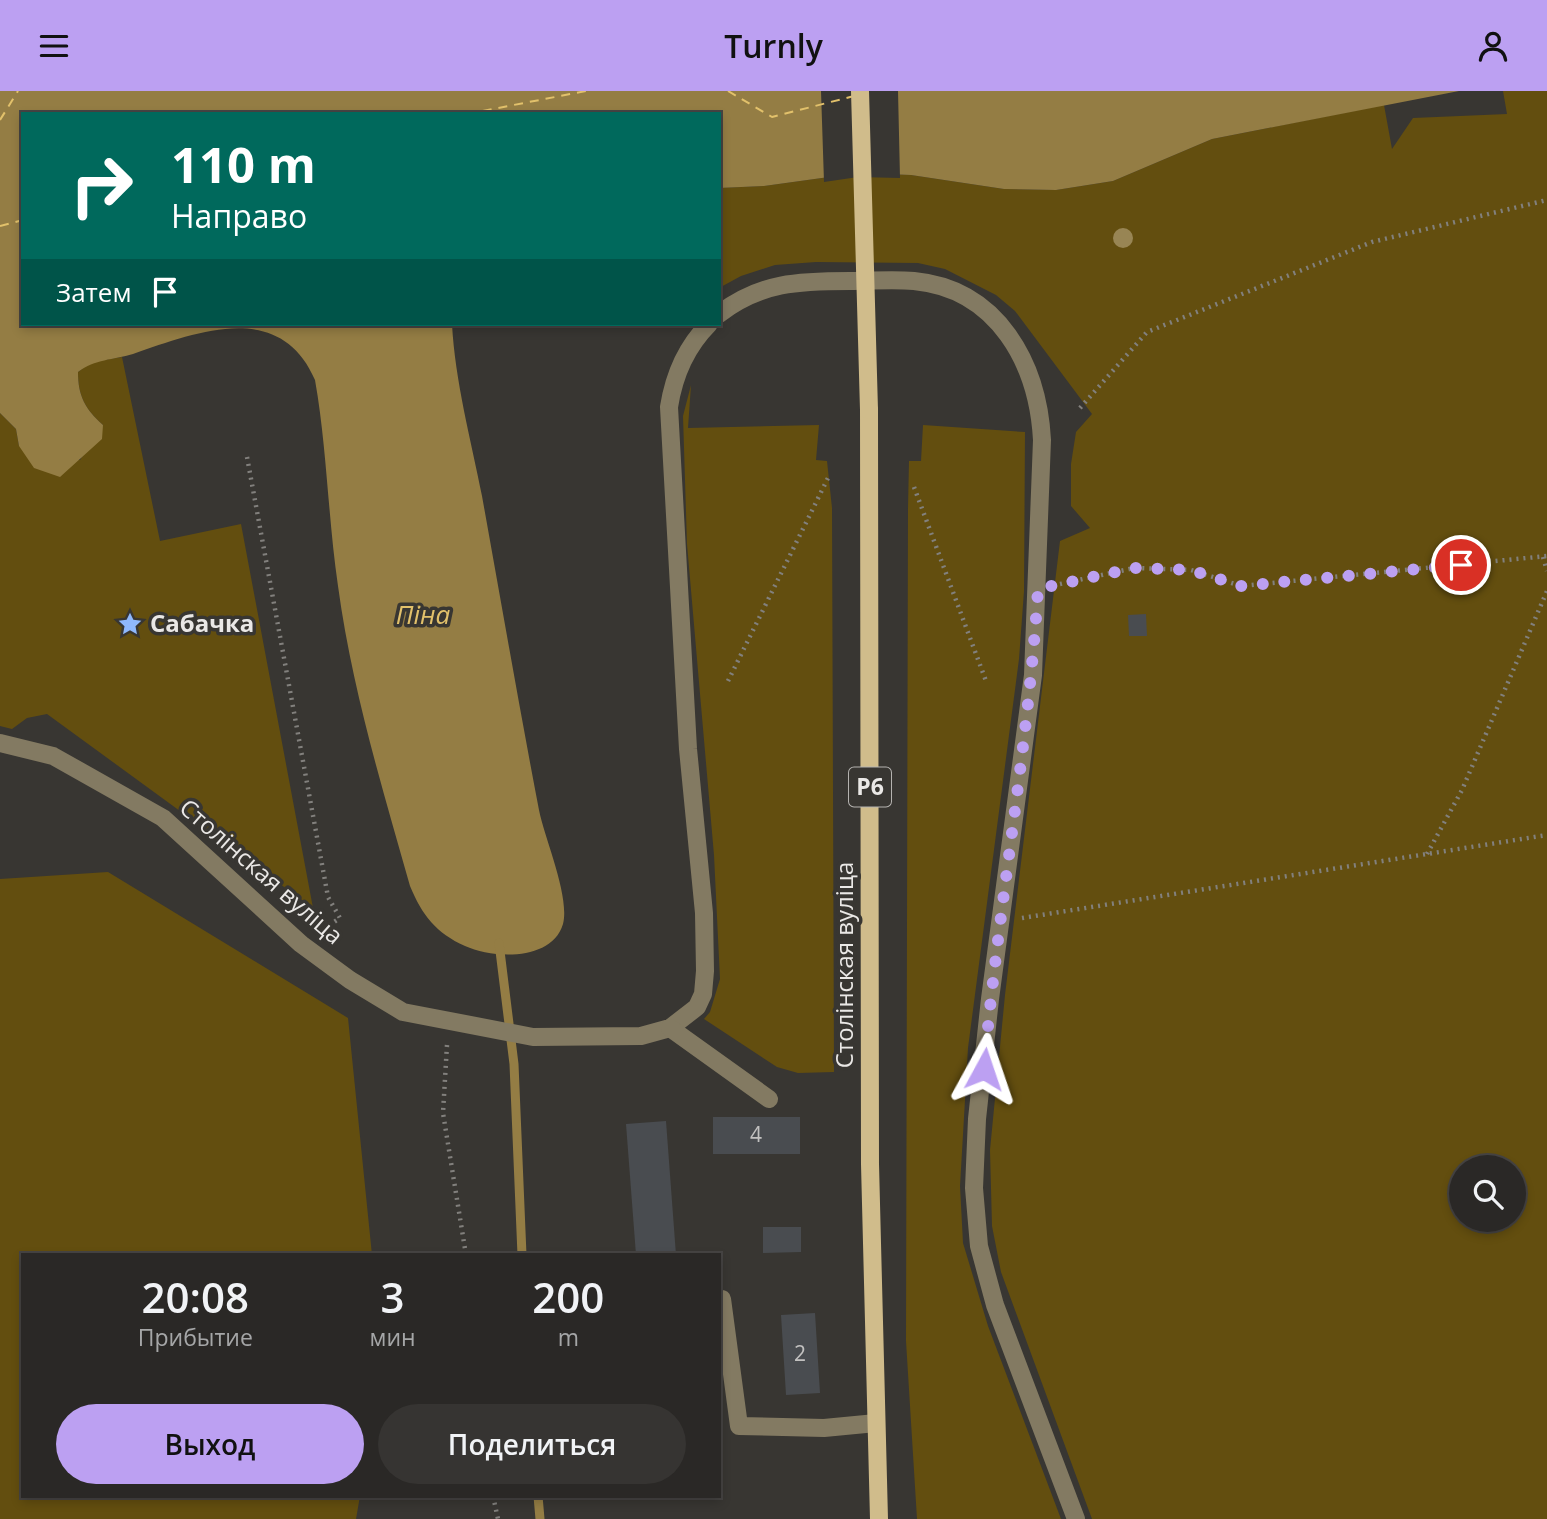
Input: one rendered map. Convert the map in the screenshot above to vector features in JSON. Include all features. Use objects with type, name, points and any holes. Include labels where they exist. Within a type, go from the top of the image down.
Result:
[{"type":"main road","name":"Столінская вуліца","points":[[860,91],[869,410],[870,1164],[878,1519]]},
{"type":"lane","points":[[721,313],[760,289],[793,283],[915,281],[956,293],[1000,325],[1023,356],[1041,414],[1038,589],[1033,675],[977,1119],[974,1188],[979,1246],[1011,1351],[1076,1519]]},
{"type":"lane","points":[[707,326],[684,355],[669,407],[677,578],[704,913],[705,971],[703,994],[697,1007],[670,1028],[769,1099]]},
{"type":"lane","name":"Столінская вуліца","points":[[0,743],[53,756],[163,818],[301,944],[350,981],[403,1012],[449,1023],[533,1037],[642,1035],[670,1028]]},
{"type":"lane","points":[[722,1299],[739,1426],[824,1428],[876,1423]]},
{"type":"path","points":[[1080,408],[1147,332],[1372,242],[1547,200]]},
{"type":"path","points":[[247,457],[328,897],[340,918],[301,944]]},
{"type":"path","points":[[727,681],[830,474]]},
{"type":"path","points":[[914,487],[986,681]]},
{"type":"path","points":[[1038,589],[1134,568],[1191,570],[1241,586],[1545,556],[1547,571]]},
{"type":"path","points":[[1426,855],[1462,790],[1547,591]]},
{"type":"path","points":[[1001,921],[1547,835]]},
{"type":"path","points":[[449,1023],[443,1112],[466,1253]]},
{"type":"path","points":[[493,1498],[498,1519]]},
{"type":"shaded area","points":[[1503,91],[1547,91],[1547,1519],[1092,1519],[1001,1272],[992,1226],[990,1150],[1005,995],[1060,541],[1090,528],[1071,506],[1071,464],[1076,432],[1092,414],[1015,311],[996,295],[945,269],[918,263],[816,262],[775,265],[741,276],[721,287],[721,188],[764,186],[858,173],[911,175],[1004,189],[1056,190],[1113,181],[1212,139],[1384,105],[1392,149],[1413,118],[1507,114]]},
{"type":"shaded area","name":"Сабачка","points":[[122,357],[160,541],[241,524],[313,908],[47,714],[27,718],[12,729],[0,726],[0,413],[16,429],[19,446],[80,460],[103,425],[84,401],[79,388],[78,372],[91,362]]},
{"type":"shaded area","points":[[691,385],[688,428],[819,425],[816,460],[827,461],[832,508],[834,1072],[798,1073],[777,1067],[704,1019],[710,1012],[720,979],[714,855],[687,544],[683,416]]},
{"type":"shaded area","points":[[923,425],[1025,432],[1024,591],[1019,659],[968,1048],[960,1186],[963,1243],[988,1326],[1061,1519],[917,1519],[906,1341],[908,508],[909,461],[921,461]]},
{"type":"shaded area","points":[[108,872],[348,1018],[372,1253],[21,1253],[21,1498],[360,1498],[356,1519],[0,1519],[0,879]]},
{"type":"water","name":"Піна","points":[[0,91],[1459,91],[1212,139],[1113,181],[1056,190],[1004,189],[911,175],[858,173],[764,186],[721,188],[721,112],[21,112],[21,326],[452,326],[460,389],[539,810],[563,899],[563,924],[557,936],[535,951],[506,955],[477,950],[455,941],[431,922],[410,886],[351,662],[335,560],[315,380],[300,355],[281,339],[259,330],[235,328],[184,337],[84,368],[78,372],[81,395],[91,413],[103,425],[102,439],[60,477],[34,468],[19,446],[16,429],[0,413]]},
{"type":"pier","points":[[821,91],[898,91],[900,178],[858,177],[824,182]]},
{"type":"building","points":[[1146,614],[1147,636],[1129,636],[1128,615]]},
{"type":"building","points":[[713,1117],[800,1117],[800,1154],[713,1154]]},
{"type":"building","points":[[666,1121],[676,1253],[636,1253],[626,1124]]},
{"type":"building","points":[[763,1227],[801,1227],[801,1252],[763,1253]]},
{"type":"building","points":[[815,1313],[820,1393],[786,1395],[781,1315]]},
{"type":"waterway","points":[[499,943],[514,1064],[522,1253]]},
{"type":"waterway","points":[[538,1498],[540,1519]]},
{"type":"ferry route","points":[[0,120],[18,91]]},
{"type":"ferry route","points":[[477,112],[586,91]]},
{"type":"ferry route","points":[[728,91],[772,117],[854,96]]},
{"type":"ferry route","points":[[0,226],[21,221]]},
{"type":"place","name":"Сабачка","points":[[130,624]]},
{"type":"route","points":[[984,1069],[990,999],[1033,675],[1038,589],[1134,568],[1191,570],[1241,586],[1461,565]]}]
